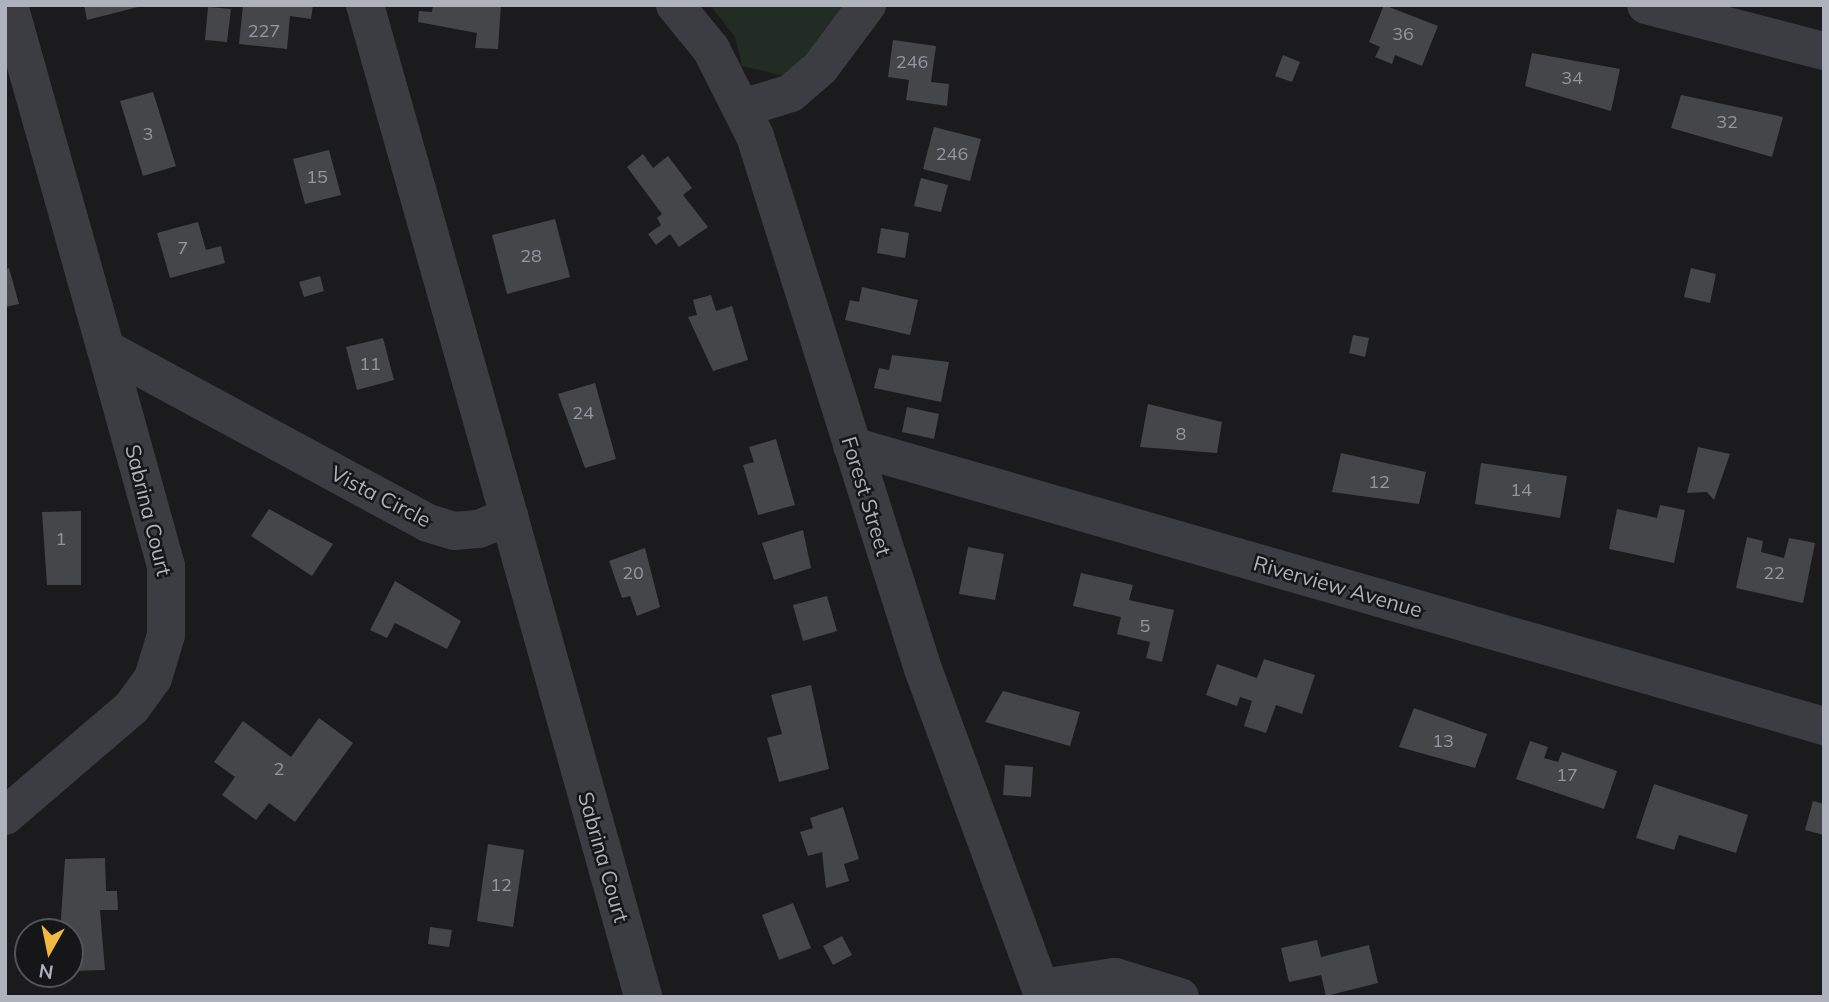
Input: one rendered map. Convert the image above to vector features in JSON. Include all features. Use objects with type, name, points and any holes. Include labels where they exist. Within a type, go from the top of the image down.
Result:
[{"type":"street","points":[[9,5],[106,349]]},
{"type":"street","points":[[365,5],[509,516]]},
{"type":"street","name":"Forest Street","points":[[675,5],[711,49],[743,108],[936,707],[1043,993]]},
{"type":"street","points":[[743,108],[791,93],[820,68],[867,5]]},
{"type":"street","points":[[1646,5],[1824,51]]},
{"type":"street","name":"Vista Circle","points":[[106,349],[428,523],[454,531],[479,529],[509,516]]},
{"type":"street","name":"Sabrina Court","points":[[5,816],[132,707],[153,678],[166,635],[166,566],[106,349]]},
{"type":"street","name":"Riverview Avenue","points":[[852,446],[1824,726]]},
{"type":"street","name":"Sabrina Court","points":[[509,516],[643,997]]},
{"type":"street","points":[[1043,993],[1115,977],[1180,997]]},
{"type":"shaded area","points":[[710,5],[849,5],[815,54],[784,76],[742,66],[735,37]]},
{"type":"building","points":[[84,5],[142,5],[142,6],[87,20]]},
{"type":"building","points":[[243,5],[313,5],[311,19],[290,16],[287,49],[239,44]]},
{"type":"building","points":[[433,5],[501,5],[498,49],[475,48],[477,33],[418,22],[419,11],[432,12]]},
{"type":"building","points":[[1384,5],[1438,26],[1422,66],[1395,55],[1392,64],[1375,57],[1380,47],[1369,42]]},
{"type":"building","points":[[208,7],[231,9],[227,42],[205,40]]},
{"type":"building","points":[[893,40],[936,46],[931,82],[949,84],[947,106],[906,100],[909,80],[888,77]]},
{"type":"building","points":[[1532,53],[1620,69],[1611,111],[1525,86]]},
{"type":"building","points":[[1283,55],[1300,62],[1292,82],[1275,76]]},
{"type":"building","points":[[153,92],[176,166],[143,176],[120,101]]},
{"type":"building","points":[[1681,95],[1783,117],[1772,157],[1671,128]]},
{"type":"building","points":[[934,127],[981,139],[970,181],[923,169]]},
{"type":"building","points":[[329,150],[341,195],[305,204],[293,159]]},
{"type":"building","points":[[643,154],[653,168],[668,156],[692,188],[683,195],[708,227],[679,247],[670,234],[656,245],[648,234],[661,225],[657,218],[662,214],[627,167]]},
{"type":"building","points":[[921,178],[948,185],[941,212],[914,206]]},
{"type":"building","points":[[555,219],[570,277],[507,294],[492,235]]},
{"type":"building","points":[[198,222],[206,250],[221,246],[225,263],[170,278],[157,233]]},
{"type":"building","points":[[881,228],[909,233],[905,258],[877,253]]},
{"type":"building","points":[[9,268],[19,304],[5,307],[5,269]]},
{"type":"building","points":[[1691,268],[1716,274],[1710,303],[1684,297]]},
{"type":"building","points":[[320,276],[324,291],[304,297],[299,282]]},
{"type":"building","points":[[862,287],[918,300],[910,335],[845,320],[850,300],[859,302]]},
{"type":"building","points":[[711,295],[716,311],[732,306],[748,360],[713,371],[688,317],[697,315],[693,300]]},
{"type":"building","points":[[1353,335],[1369,338],[1365,357],[1349,353]]},
{"type":"building","points":[[383,338],[394,380],[357,390],[346,347]]},
{"type":"building","points":[[892,355],[949,362],[941,402],[874,388],[879,368],[889,370]]},
{"type":"building","points":[[595,383],[616,459],[585,468],[558,394]]},
{"type":"building","points":[[1148,404],[1222,422],[1217,453],[1140,447]]},
{"type":"building","points":[[907,407],[939,414],[934,439],[902,432]]},
{"type":"building","points":[[776,439],[795,505],[758,515],[743,465],[754,462],[749,447]]},
{"type":"building","points":[[1698,447],[1730,454],[1714,500],[1707,492],[1687,493]]},
{"type":"building","points":[[1341,453],[1426,472],[1419,504],[1332,492]]},
{"type":"building","points":[[1481,463],[1567,476],[1560,518],[1475,504]]},
{"type":"building","points":[[1660,505],[1685,510],[1674,563],[1609,549],[1617,509],[1657,518]]},
{"type":"building","points":[[269,509],[333,544],[312,576],[251,536]]},
{"type":"building","points":[[81,511],[81,585],[47,585],[42,512]]},
{"type":"building","points":[[803,530],[811,568],[774,580],[762,543]]},
{"type":"building","points":[[1747,537],[1763,541],[1761,552],[1784,558],[1789,538],[1815,543],[1803,603],[1736,588]]},
{"type":"building","points":[[968,547],[1004,554],[995,600],[959,594]]},
{"type":"building","points":[[645,548],[660,607],[637,616],[630,596],[622,598],[609,561]]},
{"type":"building","points":[[1081,573],[1133,585],[1129,600],[1174,610],[1162,662],[1146,658],[1150,642],[1117,634],[1121,617],[1073,606]]},
{"type":"building","points":[[395,581],[461,621],[447,649],[395,623],[387,638],[370,630]]},
{"type":"building","points":[[827,596],[837,631],[803,641],[793,605]]},
{"type":"building","points":[[1264,659],[1315,675],[1302,714],[1276,705],[1266,733],[1244,726],[1252,701],[1240,697],[1237,706],[1206,695],[1217,664],[1257,678]]},
{"type":"building","points":[[811,685],[829,769],[779,782],[767,738],[782,734],[771,695]]},
{"type":"building","points":[[1003,691],[1080,712],[1070,746],[985,722]]},
{"type":"building","points":[[1414,708],[1487,734],[1475,768],[1399,747]]},
{"type":"building","points":[[319,718],[353,743],[295,822],[269,803],[256,820],[222,795],[235,777],[214,762],[243,721],[291,757]]},
{"type":"building","points":[[1530,741],[1548,747],[1544,758],[1558,762],[1562,752],[1617,771],[1604,809],[1516,779]]},
{"type":"building","points":[[1005,765],[1033,767],[1031,797],[1003,795]]},
{"type":"building","points":[[1654,784],[1748,815],[1736,853],[1679,835],[1674,850],[1636,838]]},
{"type":"building","points":[[1813,801],[1824,804],[1824,835],[1805,830]]},
{"type":"building","points":[[843,807],[859,859],[844,864],[849,881],[826,888],[822,852],[808,856],[800,832],[813,828],[810,818]]},
{"type":"building","points":[[488,844],[524,850],[513,927],[477,921]]},
{"type":"building","points":[[105,858],[106,891],[117,891],[118,910],[100,910],[105,970],[84,971],[84,918],[61,918],[65,859]]},
{"type":"building","points":[[793,903],[811,948],[779,960],[762,915]]},
{"type":"building","points":[[430,927],[452,930],[449,947],[428,944]]},
{"type":"building","points":[[842,936],[852,955],[833,965],[823,946]]},
{"type":"building","points":[[1317,940],[1321,957],[1369,945],[1378,983],[1326,996],[1321,975],[1289,982],[1281,948]]}]
